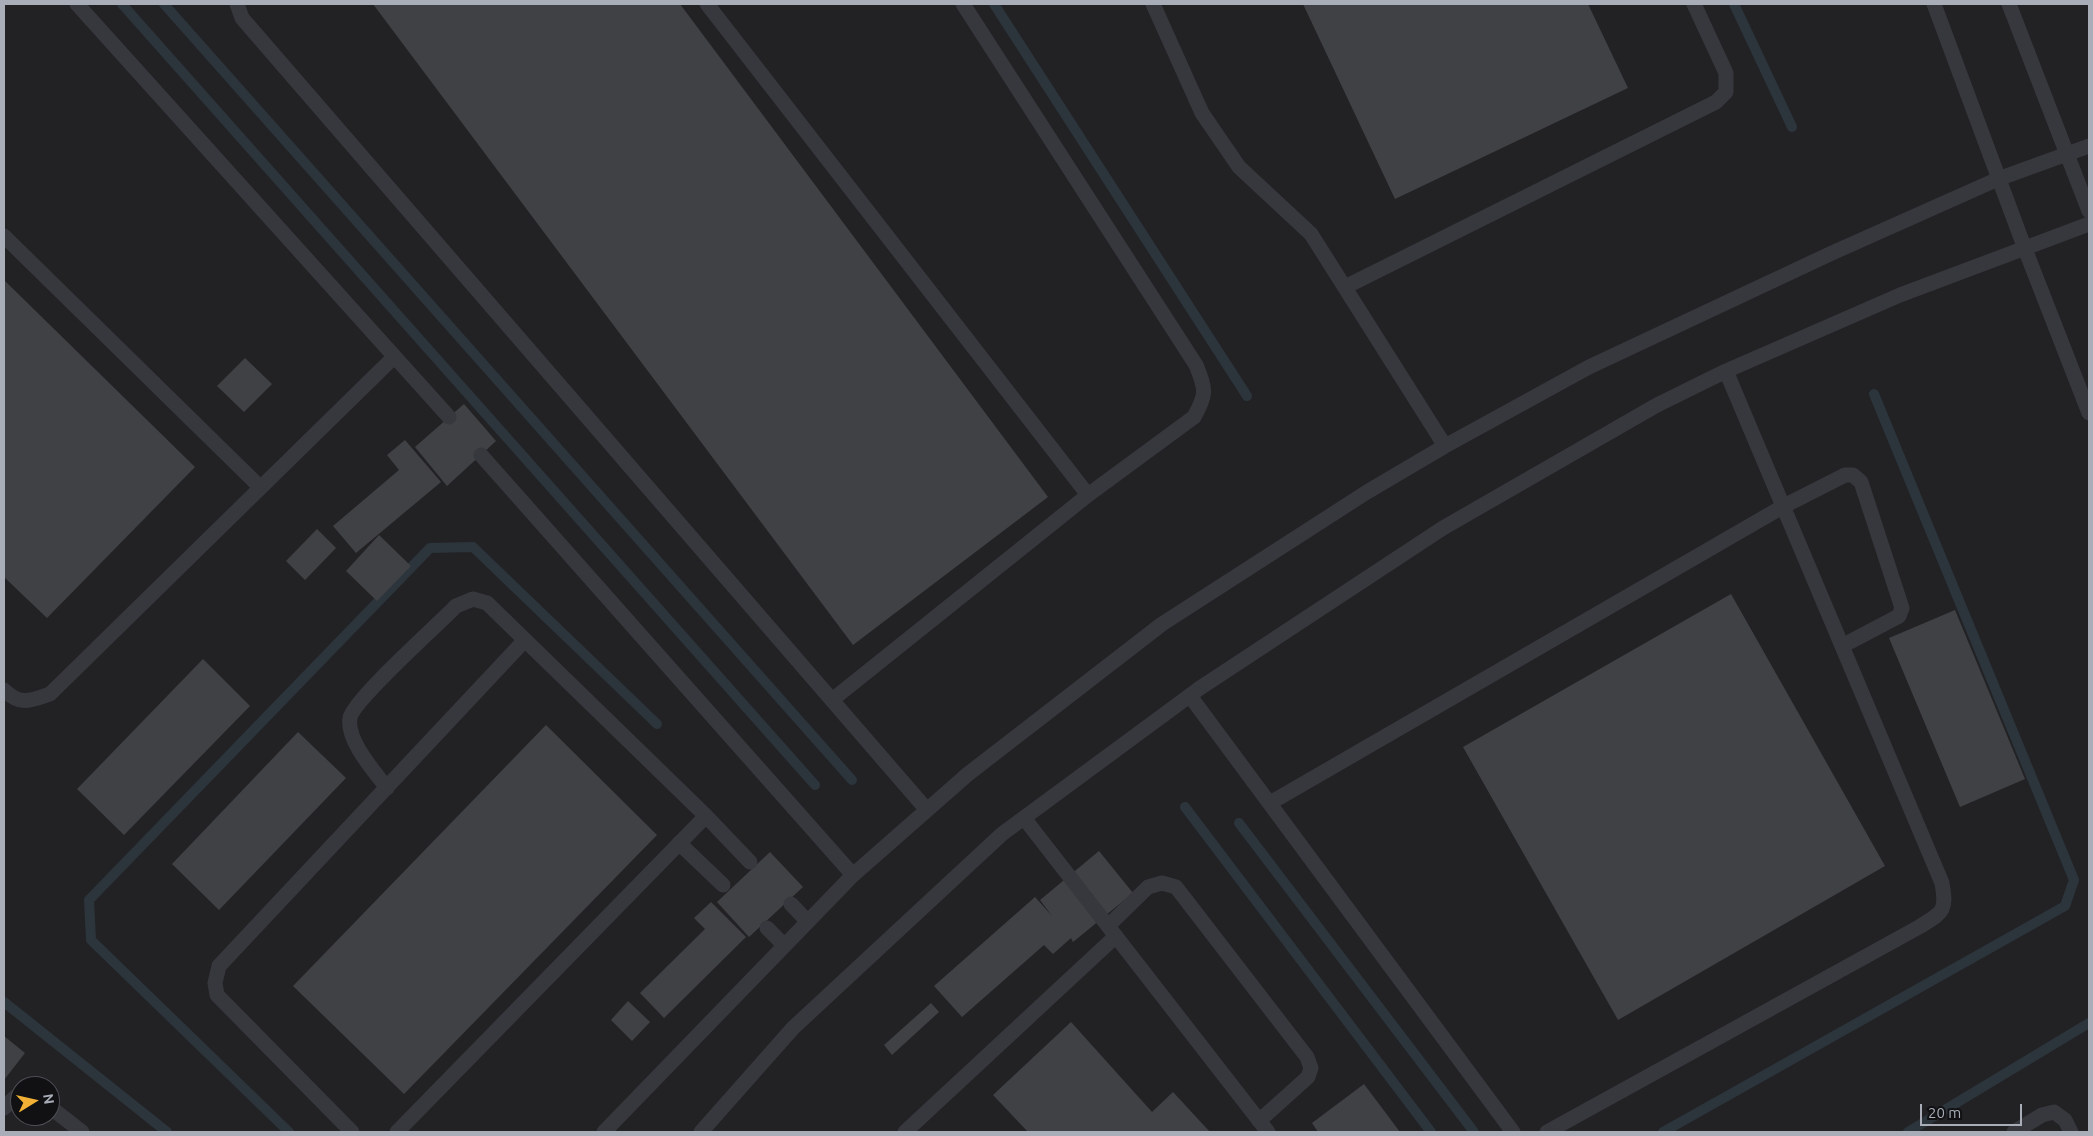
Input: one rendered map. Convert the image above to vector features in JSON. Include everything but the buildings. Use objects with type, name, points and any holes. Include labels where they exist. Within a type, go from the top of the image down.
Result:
[{"type":"lane","points":[[78,4],[449,417]]},
{"type":"lane","points":[[237,4],[242,18],[927,810]]},
{"type":"lane","points":[[707,4],[1088,495]]},
{"type":"lane","points":[[832,700],[1088,495],[1194,417],[1204,399],[1204,383],[1196,365],[963,4]]},
{"type":"lane","points":[[1154,4],[1207,121],[1238,166],[1311,234],[1445,446]]},
{"type":"lane","points":[[1345,287],[1716,102],[1726,92],[1726,73],[1694,4]]},
{"type":"lane","points":[[1934,4],[2024,249],[2089,414]]},
{"type":"lane","points":[[2009,4],[2089,211]]},
{"type":"lane","points":[[604,1132],[853,874],[968,774],[1162,624],[1367,492],[1445,446],[1589,368],[1832,253],[1998,179],[2089,146]]},
{"type":"lane","points":[[701,1132],[794,1028],[1002,834],[1190,696],[1443,528],[1657,405],[1726,371],[1900,295],[2089,224]]},
{"type":"lane","points":[[4,236],[260,487]]},
{"type":"lane","points":[[4,690],[13,699],[31,701],[50,694],[394,357]]},
{"type":"lane","points":[[1547,1132],[1938,916],[1945,903],[1942,883],[1726,371]]},
{"type":"lane","points":[[481,455],[853,874]]},
{"type":"lane","points":[[1270,803],[1784,506],[1845,475],[1853,475],[1861,482],[1902,608],[1899,616],[1842,646]]},
{"type":"lane","points":[[387,788],[354,742],[350,717],[361,698],[456,606],[473,599],[487,603],[706,816],[750,862]]},
{"type":"lane","points":[[352,1132],[217,995],[215,982],[219,966],[524,641]]},
{"type":"lane","points":[[1190,696],[1513,1132]]},
{"type":"lane","points":[[397,1132],[706,816]]},
{"type":"lane","points":[[905,1132],[1112,931],[1148,888],[1162,883],[1176,887],[1308,1057],[1311,1068],[1308,1077],[1263,1126],[1112,931],[1024,818]]},
{"type":"lane","points":[[679,843],[723,885]]},
{"type":"lane","points":[[791,904],[807,921]]},
{"type":"lane","points":[[767,928],[784,945]]},
{"type":"lane","points":[[2014,1132],[2042,1115],[2054,1112],[2065,1120],[2071,1132]]},
{"type":"lane","points":[[60,1115],[82,1132]]},
{"type":"shaded area","points":[[4,4],[2089,4],[2089,1132],[4,1132]]},
{"type":"waterway","points":[[122,4],[815,785]]},
{"type":"waterway","points":[[164,4],[852,780]]},
{"type":"waterway","points":[[994,4],[1247,396]]},
{"type":"waterway","points":[[1734,4],[1792,127]]},
{"type":"waterway","points":[[1663,1132],[2065,906],[2074,880],[1874,394]]},
{"type":"waterway","points":[[289,1132],[91,940],[89,900],[430,548],[473,547],[657,724]]},
{"type":"waterway","points":[[1185,807],[1431,1132]]},
{"type":"waterway","points":[[1239,823],[1474,1132]]},
{"type":"waterway","points":[[4,1002],[167,1132]]},
{"type":"waterway","points":[[1908,1132],[2089,1023]]}]
